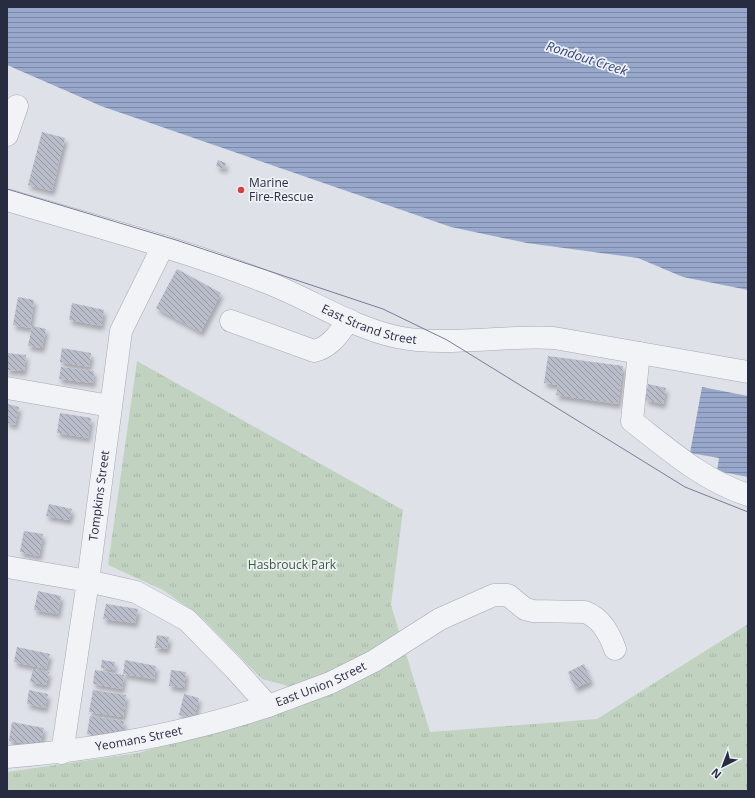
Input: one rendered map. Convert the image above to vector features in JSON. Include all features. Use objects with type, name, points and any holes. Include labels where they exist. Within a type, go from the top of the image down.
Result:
[{"type":"street","points":[[7,136],[17,106]]},
{"type":"street","name":"East Strand Street","points":[[7,200],[163,246],[267,282],[349,320],[397,337],[447,340],[532,336],[554,338],[748,372]]},
{"type":"street","name":"Tompkins Street","points":[[62,753],[88,581],[121,331],[163,246]]},
{"type":"street","points":[[232,321],[314,350],[323,349],[332,341],[349,320]]},
{"type":"street","points":[[639,353],[632,421],[685,463],[736,491],[748,495]]},
{"type":"street","points":[[7,388],[110,406]]},
{"type":"street","name":"East Union Street","points":[[7,568],[88,581],[136,592],[187,620],[235,669],[268,706],[330,683],[374,661],[440,619],[494,595],[508,596],[525,609],[533,611],[585,612],[592,614],[602,623],[615,649]]},
{"type":"street","name":"Yeomans Street","points":[[7,758],[62,753],[180,730],[268,706]]},
{"type":"green space","name":"Hasbrouck Park","points":[[137,361],[403,510],[391,605],[430,732],[597,719],[748,624],[748,791],[7,791],[7,772],[138,753],[294,709],[288,686],[262,679],[202,618],[163,590],[108,565]]},
{"type":"water","name":"Rondout Creek","points":[[7,7],[748,7],[748,290],[683,277],[638,258],[527,243],[451,227],[101,106],[7,65]]},
{"type":"water","points":[[702,387],[748,396],[748,477],[717,471],[719,458],[690,453]]},
{"type":"building","points":[[42,132],[65,138],[52,191],[28,185]]},
{"type":"building","points":[[218,160],[226,163],[224,169],[216,166]]},
{"type":"building","points":[[177,269],[221,293],[201,332],[156,308]]},
{"type":"building","points":[[18,297],[34,300],[30,328],[13,325]]},
{"type":"building","points":[[72,303],[104,310],[101,326],[69,320]]},
{"type":"building","points":[[32,326],[46,329],[42,348],[28,346]]},
{"type":"building","points":[[62,348],[91,353],[89,367],[60,362]]},
{"type":"building","points":[[7,353],[26,355],[24,371],[7,370]]},
{"type":"building","points":[[548,356],[623,366],[618,404],[556,395],[558,385],[544,383]]},
{"type":"building","points":[[61,367],[94,371],[93,383],[59,379]]},
{"type":"building","points":[[648,384],[666,388],[663,404],[645,400]]},
{"type":"building","points":[[7,404],[19,407],[15,425],[7,423]]},
{"type":"building","points":[[60,413],[91,418],[88,438],[57,433]]},
{"type":"building","points":[[49,504],[72,509],[69,520],[46,516]]},
{"type":"building","points":[[24,531],[43,534],[39,556],[20,552]]},
{"type":"building","points":[[38,591],[61,596],[58,614],[34,610]]},
{"type":"building","points":[[106,604],[138,609],[135,623],[103,619]]},
{"type":"building","points":[[157,635],[169,637],[167,649],[155,648]]},
{"type":"building","points":[[17,647],[50,654],[46,669],[14,662]]},
{"type":"building","points":[[102,660],[115,662],[114,670],[101,668]]},
{"type":"building","points":[[125,660],[156,666],[154,679],[123,674]]},
{"type":"building","points":[[584,664],[591,681],[575,688],[568,672]]},
{"type":"building","points":[[33,669],[49,672],[46,685],[30,682]]},
{"type":"building","points":[[95,670],[124,675],[122,689],[93,684]]},
{"type":"building","points":[[171,670],[186,672],[184,688],[169,686]]},
{"type":"building","points":[[29,690],[48,694],[45,708],[27,704]]},
{"type":"building","points":[[93,690],[126,695],[123,717],[89,712]]},
{"type":"building","points":[[184,694],[199,698],[194,718],[179,715]]},
{"type":"building","points":[[90,716],[124,721],[121,739],[87,734]]},
{"type":"building","points":[[12,722],[44,728],[40,746],[9,741]]},
{"type":"tram line","points":[[7,189],[176,240],[383,309],[447,340],[685,487],[748,512]]},
{"type":"place","name":"Marine Fire-Rescue","points":[[241,190]]}]
